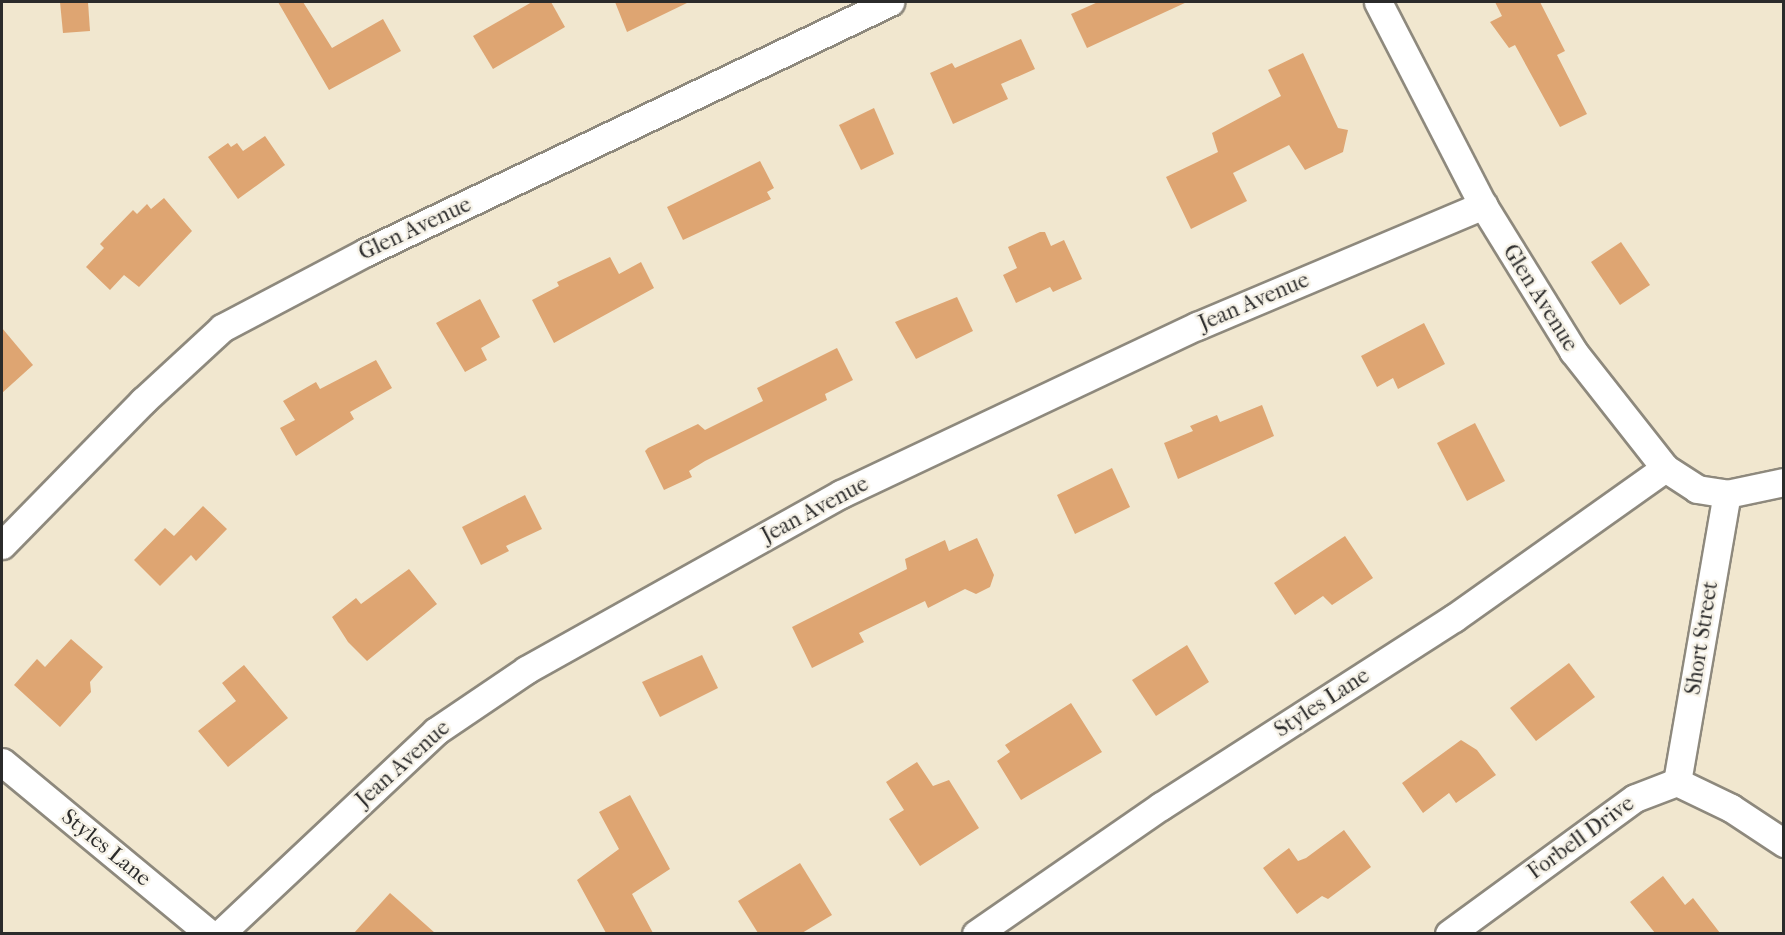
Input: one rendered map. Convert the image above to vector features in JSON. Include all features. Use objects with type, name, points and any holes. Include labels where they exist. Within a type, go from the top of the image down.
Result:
[{"type":"street","name":"Glen Avenue","points":[[2,545],[143,401],[222,328],[366,252],[890,2]]},
{"type":"street","name":"Glen Avenue","points":[[1378,2],[1484,205],[1573,351],[1665,468],[1697,489],[1727,495],[1784,482]]},
{"type":"street","name":"Jean Avenue","points":[[220,933],[436,731],[526,670],[841,494],[1197,326],[1484,205]]},
{"type":"street","name":"Styles Lane","points":[[976,933],[1161,806],[1454,618],[1665,468]]},
{"type":"street","name":"Short Street","points":[[1677,782],[1727,495]]},
{"type":"street","name":"Styles Lane","points":[[2,762],[210,933]]},
{"type":"street","points":[[1677,782],[1731,808],[1784,843]]},
{"type":"street","name":"Forbell Drive","points":[[1449,933],[1635,798],[1677,782]]},
{"type":"building","points":[[60,2],[88,2],[90,31],[63,33]]},
{"type":"building","points":[[278,2],[303,2],[332,48],[383,19],[401,51],[329,90]]},
{"type":"building","points":[[532,2],[551,2],[565,27],[493,69],[473,36]]},
{"type":"building","points":[[615,2],[689,2],[627,32]]},
{"type":"building","points":[[1098,2],[1187,2],[1087,48],[1071,14]]},
{"type":"building","points":[[1495,2],[1540,2],[1565,51],[1557,55],[1587,114],[1560,127],[1515,45],[1509,48],[1490,22],[1502,16]]},
{"type":"building","points":[[1021,39],[1035,69],[1001,84],[1008,99],[953,124],[930,73],[952,63],[955,68]]},
{"type":"building","points":[[1303,53],[1338,128],[1348,130],[1343,152],[1305,170],[1289,145],[1233,173],[1247,201],[1191,229],[1166,177],[1218,152],[1212,133],[1281,96],[1268,70]]},
{"type":"building","points":[[874,108],[894,154],[861,170],[839,125]]},
{"type":"building","points":[[265,136],[285,165],[238,199],[208,157],[228,143],[231,147],[237,143],[243,151]]},
{"type":"building","points":[[760,161],[774,188],[767,192],[771,199],[683,240],[667,207]]},
{"type":"building","points":[[164,198],[192,231],[139,287],[124,275],[110,290],[86,267],[104,248],[100,244],[133,210],[137,214],[147,204],[151,209]]},
{"type":"building","points":[[1040,232],[1045,232],[1051,246],[1064,240],[1082,279],[1053,292],[1050,287],[1016,303],[1003,275],[1017,268],[1008,247]]},
{"type":"building","points":[[1621,242],[1650,285],[1620,305],[1591,262]]},
{"type":"building","points":[[610,257],[619,274],[641,262],[654,288],[554,343],[532,300],[559,286],[557,282]]},
{"type":"building","points":[[957,297],[973,331],[916,359],[895,322]]},
{"type":"building","points":[[480,299],[500,337],[481,348],[487,360],[465,372],[436,323]]},
{"type":"building","points":[[1424,323],[1445,364],[1398,389],[1393,378],[1377,387],[1361,356]]},
{"type":"building","points":[[2,328],[33,365],[2,393]]},
{"type":"building","points":[[837,348],[853,380],[825,394],[827,400],[705,461],[689,471],[692,477],[664,490],[645,451],[648,448],[698,424],[705,430],[763,401],[757,388]]},
{"type":"building","points":[[376,360],[392,388],[350,412],[354,419],[296,456],[280,428],[295,420],[283,401],[316,382],[320,389]]},
{"type":"building","points":[[1262,405],[1274,436],[1178,479],[1164,443],[1193,431],[1190,426],[1217,415],[1220,422]]},
{"type":"building","points":[[1475,423],[1505,481],[1467,501],[1437,443]]},
{"type":"building","points":[[1112,468],[1130,507],[1075,534],[1057,495]]},
{"type":"building","points":[[525,495],[542,529],[506,546],[509,551],[481,565],[462,527]]},
{"type":"building","points":[[203,506],[227,529],[196,561],[191,555],[160,586],[134,560],[165,528],[174,536]]},
{"type":"building","points":[[1345,536],[1373,578],[1332,605],[1323,596],[1295,615],[1274,583]]},
{"type":"building","points":[[977,538],[994,575],[990,587],[976,594],[965,589],[928,608],[925,601],[859,633],[864,642],[812,668],[792,627],[907,569],[905,559],[945,540],[949,551]]},
{"type":"building","points":[[409,569],[437,604],[367,661],[348,642],[332,617],[356,598],[361,604]]},
{"type":"building","points":[[71,639],[103,667],[90,682],[91,692],[60,727],[14,685],[37,659],[45,667]]},
{"type":"building","points":[[1187,645],[1209,682],[1156,716],[1132,680]]},
{"type":"building","points":[[702,655],[718,688],[660,717],[642,682]]},
{"type":"building","points":[[1569,663],[1595,697],[1536,741],[1510,708]]},
{"type":"building","points":[[244,665],[288,718],[228,767],[198,731],[236,701],[222,683]]},
{"type":"building","points":[[1071,703],[1102,752],[1021,800],[997,761],[1010,752],[1005,745]]},
{"type":"building","points":[[1461,740],[1477,750],[1496,775],[1456,803],[1449,793],[1423,813],[1402,783]]},
{"type":"building","points":[[917,762],[933,786],[949,780],[979,828],[920,866],[889,819],[904,810],[886,782]]},
{"type":"building","points":[[630,795],[670,869],[632,894],[653,933],[606,933],[577,880],[619,849],[599,812]]},
{"type":"building","points":[[1344,830],[1371,867],[1328,899],[1322,896],[1297,914],[1263,868],[1289,848],[1298,861],[1306,858]]},
{"type":"building","points":[[800,863],[832,915],[802,933],[758,933],[738,901]]},
{"type":"building","points":[[1663,876],[1685,905],[1693,898],[1720,933],[1655,933],[1630,902]]},
{"type":"building","points":[[390,893],[435,933],[354,933]]}]
